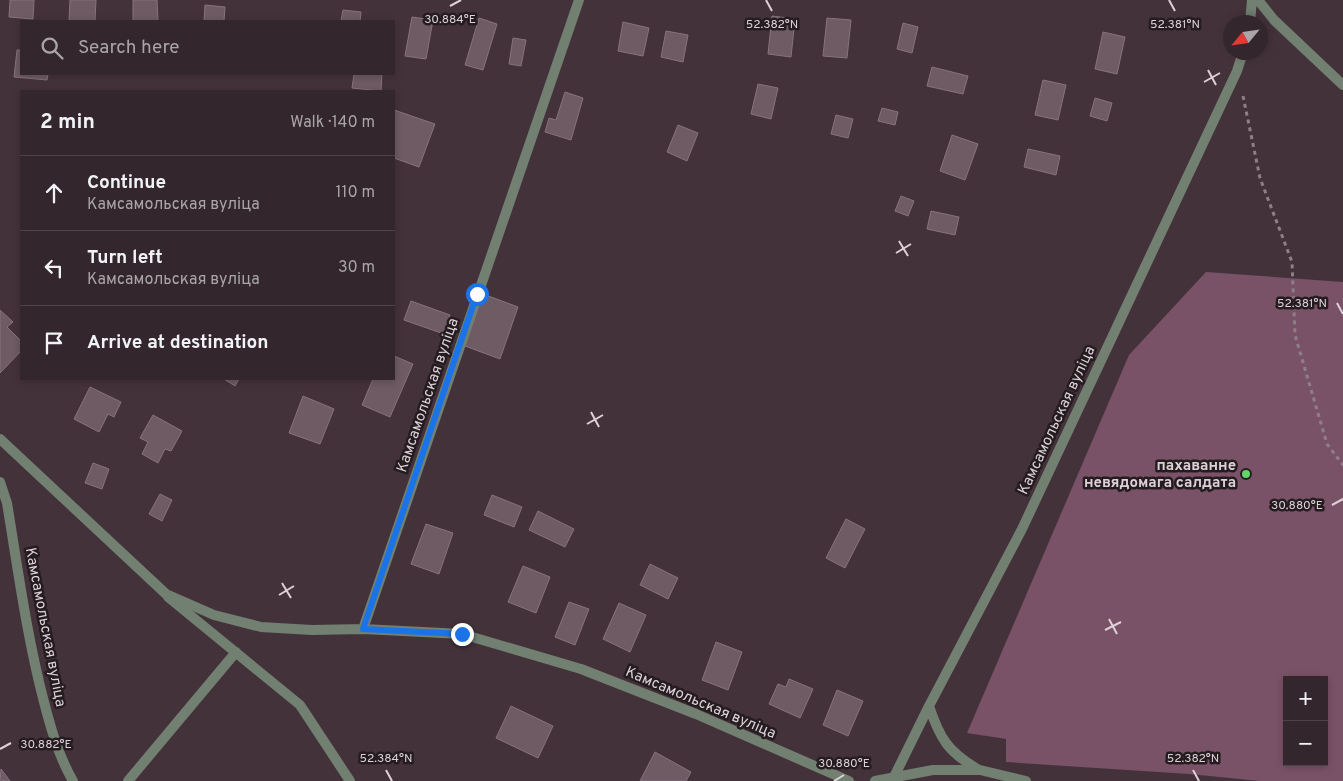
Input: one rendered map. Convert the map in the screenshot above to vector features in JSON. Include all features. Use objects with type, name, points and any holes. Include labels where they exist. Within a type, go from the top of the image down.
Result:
[{"type":"street","name":"Камсамольская вуліца","points":[[363,629],[578,0]]},
{"type":"street","points":[[1251,15],[1252,0]]},
{"type":"street","points":[[1258,0],[1274,20],[1343,85]]},
{"type":"street","name":"Камсамольская вуліца","points":[[893,779],[1022,529],[1240,60]]},
{"type":"street","name":"Камсамольская вуліца","points":[[0,439],[166,594],[214,615],[261,627],[312,630],[363,629],[462,634],[581,670],[696,714],[850,781]]},
{"type":"street","name":"Камсамольская вуліца","points":[[0,482],[7,503],[35,669],[50,725],[70,779]]},
{"type":"street","points":[[166,594],[300,705],[350,781]]},
{"type":"street","points":[[128,781],[236,652]]},
{"type":"street","points":[[929,706],[936,726],[949,747],[962,760],[980,770]]},
{"type":"street","points":[[813,766],[828,781]]},
{"type":"street","points":[[875,781],[933,770],[980,770],[1026,781]]},
{"type":"path","points":[[1237,71],[1260,178],[1292,262],[1295,335],[1327,444],[1343,465]]},
{"type":"shaded area","points":[[1206,272],[1343,282],[1343,781],[1260,781],[1189,774],[1006,762],[1006,739],[967,733],[1129,355]]},
{"type":"building","points":[[10,0],[34,0],[33,19],[9,17]]},
{"type":"building","points":[[70,0],[96,0],[95,20],[69,20]]},
{"type":"building","points":[[133,0],[157,0],[158,20],[133,20]]},
{"type":"building","points":[[205,5],[225,7],[224,20],[204,20]]},
{"type":"building","points":[[343,10],[361,12],[360,20],[341,20]]},
{"type":"building","points":[[772,16],[795,19],[791,57],[768,54]]},
{"type":"building","points":[[412,17],[433,20],[426,59],[405,56]]},
{"type":"building","points":[[479,18],[497,24],[483,70],[465,65]]},
{"type":"building","points":[[827,18],[851,20],[847,58],[823,56]]},
{"type":"building","points":[[623,22],[649,28],[643,56],[618,51]]},
{"type":"building","points":[[903,23],[918,27],[912,53],[897,49]]},
{"type":"building","points":[[666,31],[688,35],[683,62],[661,57]]},
{"type":"building","points":[[1103,32],[1125,37],[1117,74],[1095,69]]},
{"type":"building","points":[[513,38],[526,40],[521,66],[509,64]]},
{"type":"building","points":[[17,50],[20,50],[20,75],[48,75],[47,80],[14,77]]},
{"type":"building","points":[[932,67],[968,76],[963,94],[927,86]]},
{"type":"building","points":[[354,75],[382,75],[381,90],[352,88]]},
{"type":"building","points":[[1043,80],[1066,85],[1058,120],[1035,115]]},
{"type":"building","points":[[758,84],[778,88],[771,119],[751,114]]},
{"type":"building","points":[[565,92],[583,98],[571,140],[545,132],[549,118],[556,120]]},
{"type":"building","points":[[1095,98],[1112,103],[1107,121],[1090,116]]},
{"type":"building","points":[[882,108],[898,112],[895,125],[878,121]]},
{"type":"building","points":[[395,110],[435,124],[419,167],[395,158]]},
{"type":"building","points":[[836,115],[853,119],[848,138],[831,134]]},
{"type":"building","points":[[678,125],[698,133],[687,161],[667,152]]},
{"type":"building","points":[[952,135],[978,144],[965,180],[940,171]]},
{"type":"building","points":[[1028,149],[1060,156],[1056,175],[1024,167]]},
{"type":"building","points":[[901,196],[914,201],[908,216],[895,211]]},
{"type":"building","points":[[931,211],[959,217],[955,235],[927,229]]},
{"type":"building","points":[[483,294],[518,307],[500,359],[465,346]]},
{"type":"building","points":[[411,301],[450,315],[444,334],[404,320]]},
{"type":"building","points":[[0,310],[13,322],[7,327],[20,340],[20,352],[0,373]]},
{"type":"building","points":[[395,356],[413,364],[390,417],[362,405],[373,380],[395,380]]},
{"type":"building","points":[[226,380],[238,380],[235,386]]},
{"type":"building","points":[[90,387],[121,402],[114,417],[108,414],[99,432],[74,419]]},
{"type":"building","points":[[303,396],[334,409],[320,444],[289,433]]},
{"type":"building","points":[[153,415],[182,431],[171,451],[165,449],[158,463],[142,454],[148,442],[140,438]]},
{"type":"building","points":[[93,463],[109,469],[102,489],[85,483]]},
{"type":"building","points":[[160,494],[172,500],[162,521],[149,514]]},
{"type":"building","points":[[492,495],[522,507],[514,527],[484,515]]},
{"type":"building","points":[[538,511],[574,529],[565,547],[529,530]]},
{"type":"building","points":[[846,519],[865,529],[845,568],[826,558]]},
{"type":"building","points":[[426,524],[453,533],[439,574],[411,564]]},
{"type":"building","points":[[650,564],[678,578],[668,599],[640,585]]},
{"type":"building","points":[[523,566],[550,577],[536,613],[508,602]]},
{"type":"building","points":[[569,602],[589,609],[575,645],[555,637]]},
{"type":"building","points":[[619,603],[646,615],[630,652],[603,639]]},
{"type":"building","points":[[716,642],[742,652],[728,690],[702,680]]},
{"type":"building","points":[[789,679],[813,689],[800,718],[769,704],[778,684],[786,687]]},
{"type":"building","points":[[837,690],[863,701],[848,736],[823,725]]},
{"type":"building","points":[[511,706],[553,726],[538,758],[496,738]]},
{"type":"building","points":[[655,752],[691,772],[686,781],[640,781]]},
{"type":"building","points":[[1,769],[10,781],[0,781]]},
{"type":"place","name":"пахаванне невядомага салдата","points":[[1246,474]]},
{"type":"route","points":[[462,634],[363,629],[477,294]]}]
